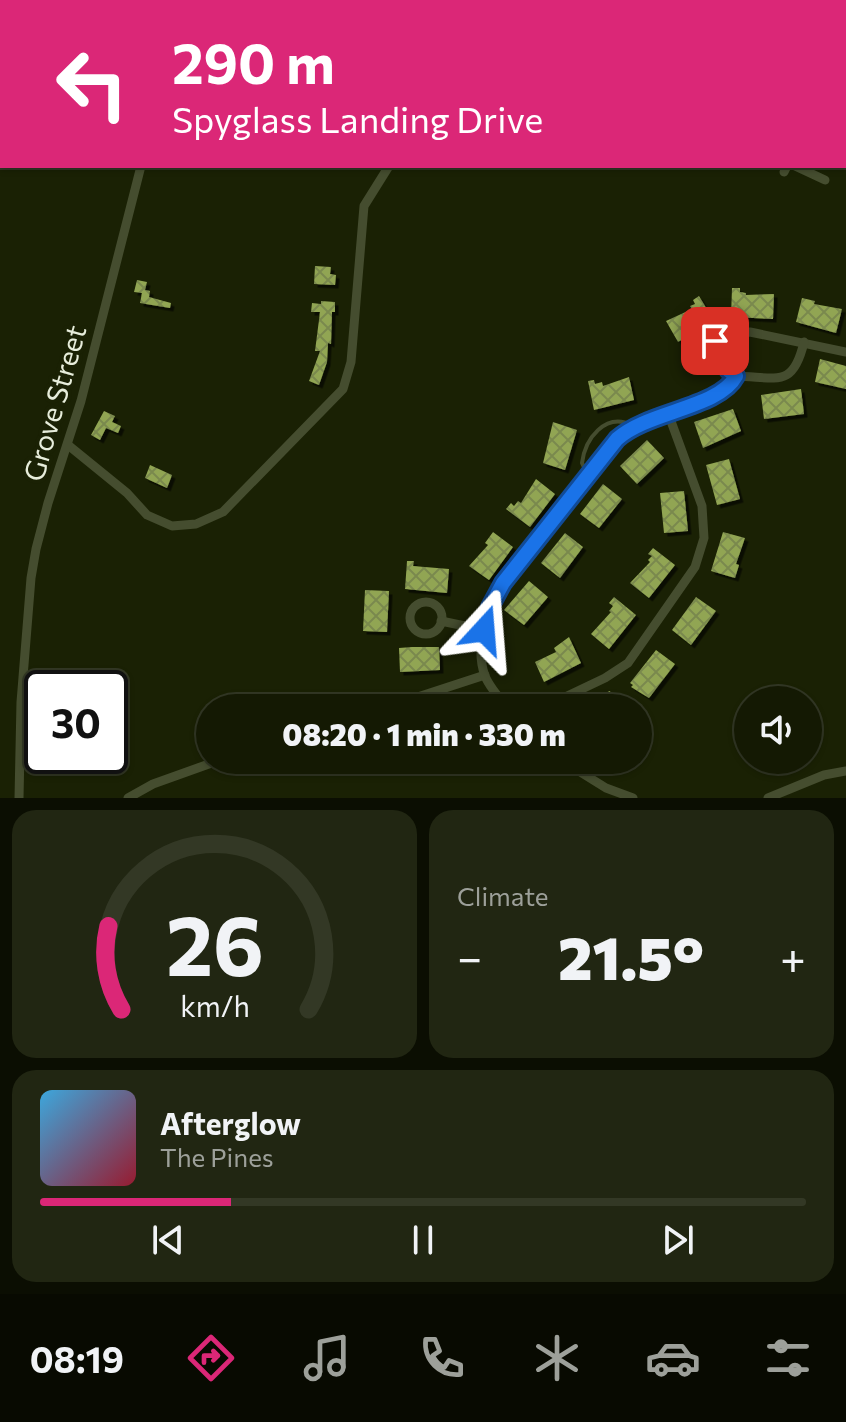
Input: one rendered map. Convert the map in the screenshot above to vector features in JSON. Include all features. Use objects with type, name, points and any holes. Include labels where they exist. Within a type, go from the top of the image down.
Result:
[{"type":"street","name":"Grove Street","points":[[19,798],[21,702],[31,578],[41,525],[68,445],[140,168]]},
{"type":"street","points":[[68,445],[127,493],[147,515],[172,526],[196,524],[223,512],[343,389],[351,362],[364,206],[388,168]]},
{"type":"street","points":[[799,168],[825,180]]},
{"type":"street","points":[[688,357],[727,335],[750,332],[846,352]]},
{"type":"street","points":[[715,341],[728,370],[736,376],[782,378],[790,375],[799,365],[804,342]]},
{"type":"street","points":[[498,694],[485,675],[484,630],[496,595],[606,451],[634,426],[717,395],[726,390],[736,376]]},
{"type":"street","points":[[571,694],[613,674],[628,663],[695,567],[704,538],[702,506],[668,413]]},
{"type":"street","points":[[441,621],[484,630]]},
{"type":"street","points":[[427,694],[485,675]]},
{"type":"street","points":[[128,798],[153,784],[196,769]]},
{"type":"street","points":[[768,798],[824,775],[846,771]]},
{"type":"street","points":[[584,774],[606,788],[633,798]]},
{"type":"lane","points":[[588,474],[582,463],[592,436],[613,421],[622,420],[634,426]]},
{"type":"building","points":[[315,266],[331,267],[330,274],[336,275],[335,285],[314,284]]},
{"type":"building","points":[[137,280],[147,282],[145,290],[150,291],[149,297],[171,303],[170,308],[140,303],[142,293],[134,292]]},
{"type":"building","points":[[732,288],[740,288],[740,292],[746,295],[774,294],[773,319],[731,317]]},
{"type":"building","points":[[699,296],[714,321],[678,342],[666,321],[692,309],[690,306],[695,304],[693,300]]},
{"type":"building","points":[[802,298],[815,301],[814,304],[842,309],[836,333],[796,322]]},
{"type":"building","points":[[321,301],[335,302],[335,312],[332,312],[331,344],[328,343],[327,362],[319,385],[309,381],[320,351],[315,351],[320,312],[311,312],[312,303],[321,304]]},
{"type":"building","points":[[820,359],[846,366],[846,389],[815,382]]},
{"type":"building","points":[[629,377],[634,400],[594,410],[588,381],[594,380],[595,384],[602,382],[603,386]]},
{"type":"building","points":[[801,389],[804,414],[764,419],[761,395]]},
{"type":"building","points":[[733,409],[741,431],[703,448],[694,422]]},
{"type":"building","points":[[104,411],[115,416],[112,422],[121,426],[118,433],[106,428],[100,440],[91,435]]},
{"type":"building","points":[[553,422],[577,430],[565,470],[543,463]]},
{"type":"building","points":[[647,440],[664,458],[637,484],[620,466]]},
{"type":"building","points":[[729,459],[740,499],[717,505],[706,465]]},
{"type":"building","points":[[150,465],[172,475],[167,488],[145,478]]},
{"type":"building","points":[[536,479],[555,494],[530,527],[506,509],[511,503],[514,506],[518,501],[521,503]]},
{"type":"building","points":[[603,484],[622,499],[599,528],[580,514]]},
{"type":"building","points":[[684,491],[688,531],[664,533],[660,493]]},
{"type":"building","points":[[493,532],[513,547],[489,580],[469,566],[488,545],[485,543]]},
{"type":"building","points":[[723,532],[745,538],[736,564],[739,565],[735,578],[711,571]]},
{"type":"building","points":[[565,533],[583,547],[560,578],[541,563]]},
{"type":"building","points":[[653,548],[675,565],[649,598],[630,583],[650,562],[648,560],[652,556],[648,554]]},
{"type":"building","points":[[407,561],[414,561],[413,566],[449,569],[447,593],[405,589]]},
{"type":"building","points":[[529,581],[548,597],[524,625],[504,610]]},
{"type":"building","points":[[365,590],[389,591],[387,632],[363,631]]},
{"type":"building","points":[[614,597],[636,615],[609,649],[591,634],[611,612],[613,606],[609,603]]},
{"type":"building","points":[[696,597],[716,611],[691,645],[672,630]]},
{"type":"building","points":[[569,637],[581,663],[544,682],[535,662],[556,652],[554,648]]},
{"type":"building","points":[[439,647],[440,670],[400,672],[399,648]]},
{"type":"building","points":[[656,650],[675,664],[652,694],[642,694],[630,683]]},
{"type":"route","points":[[484,630],[490,607],[503,583],[617,439],[640,423],[717,395],[733,383],[736,376],[728,370],[715,341]]}]
